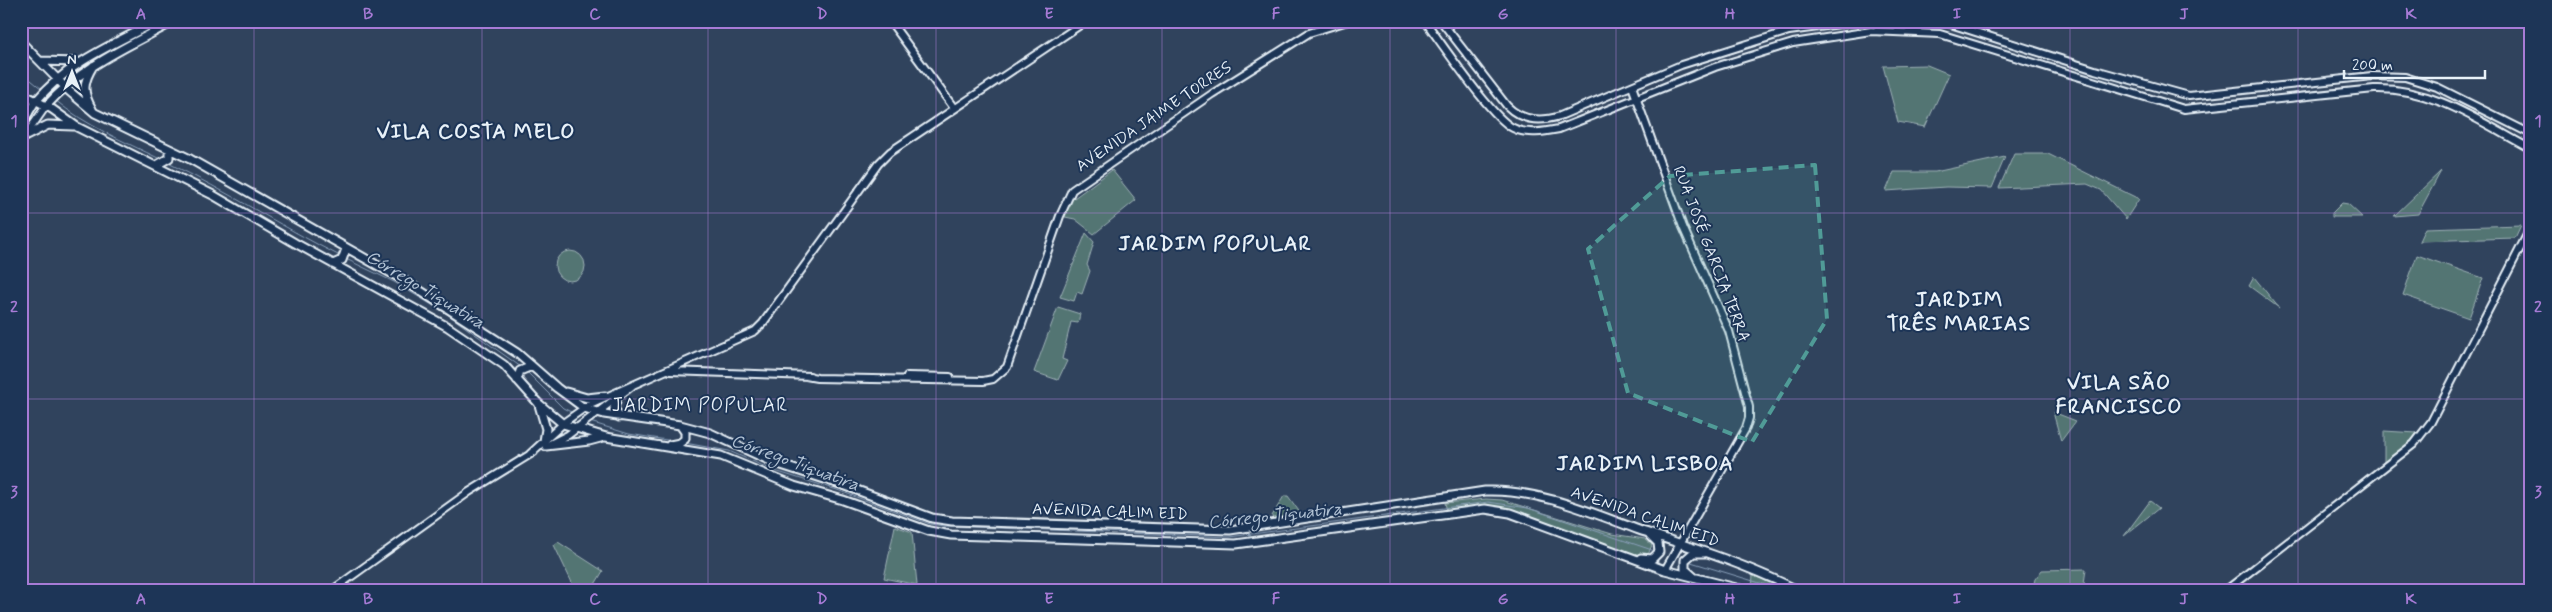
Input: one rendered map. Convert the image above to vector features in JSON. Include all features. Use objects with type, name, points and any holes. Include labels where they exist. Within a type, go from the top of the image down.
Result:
[{"type":"main road","points":[[21,126],[36,101],[57,78],[78,62],[158,21]]},
{"type":"main road","points":[[23,139],[64,86],[94,65],[175,21]]},
{"type":"main road","points":[[890,21],[954,108]]},
{"type":"main road","points":[[545,444],[564,422],[583,408],[605,396],[747,335],[759,327],[813,257],[884,158],[902,142],[1086,21]]},
{"type":"main road","name":"AVENIDA JAIME TORRES","points":[[666,371],[817,378],[988,380],[1007,367],[1060,216],[1072,190],[1212,94],[1309,33],[1348,21]]},
{"type":"main road","points":[[1426,21],[1496,115],[1512,128],[1532,132],[1558,129],[1715,68],[1793,43],[1871,31],[1935,33],[2184,109],[2374,89],[2415,92],[2441,101],[2531,149]]},
{"type":"main road","points":[[1441,21],[1502,101],[1518,115],[1530,119],[1549,119],[1681,65],[1789,31],[1862,21]]},
{"type":"main road","points":[[1941,21],[2095,70],[2189,96],[2372,76],[2405,77],[2437,87],[2531,134]]},
{"type":"main road","name":"AVENIDA CALIM EID","points":[[21,42],[64,86],[95,113],[210,170],[344,255],[424,294],[506,345],[529,366],[583,408],[596,413],[710,433],[775,463],[896,512],[929,531],[951,535],[1214,545],[1260,542],[1394,520],[1493,509],[1510,513],[1665,570],[1748,591]]},
{"type":"main road","points":[[21,50],[31,51]]},
{"type":"main road","points":[[40,60],[78,62]]},
{"type":"main road","points":[[94,65],[85,80],[84,93],[95,113]]},
{"type":"main road","name":"RUA JOSÉ GARCIA TERRA","points":[[1632,86],[1683,227],[1729,332],[1749,407],[1748,423],[1665,570]]},
{"type":"main road","points":[[21,94],[36,101],[51,101],[76,127]]},
{"type":"main road","points":[[21,94],[28,113]]},
{"type":"main road","points":[[23,139],[48,125],[76,127]]},
{"type":"main road","name":"AVENIDA CALIM EID","points":[[76,127],[213,195],[448,327],[504,365],[518,377],[538,403],[564,422],[577,429],[605,437],[721,456],[794,486],[896,512],[952,521],[1230,530],[1485,491],[1504,491],[1543,497],[1716,555],[1750,567],[1799,591]]},
{"type":"main road","points":[[155,166],[166,161],[170,156],[168,149]]},
{"type":"main road","points":[[2225,591],[2414,444],[2431,422],[2531,227]]},
{"type":"main road","points":[[333,264],[344,255]]},
{"type":"main road","points":[[518,377],[529,366]]},
{"type":"main road","points":[[332,590],[469,492],[545,444],[577,429],[632,386]]},
{"type":"main road","points":[[557,388],[579,397],[605,396]]},
{"type":"main road","points":[[617,398],[614,408],[619,417]]},
{"type":"main road","points":[[538,403],[544,421],[545,444]]},
{"type":"main road","points":[[664,446],[676,444],[685,438],[681,427]]},
{"type":"main road","points":[[545,444],[589,441],[605,437]]},
{"type":"main road","points":[[1626,556],[1650,559],[1658,554],[1660,548],[1657,542],[1642,530]]},
{"type":"main road","points":[[1704,581],[1688,572],[1685,560],[1695,553],[1716,555]]},
{"type":"highlighted area","points":[[1815,165],[1827,319],[1752,442],[1628,393],[1588,249],[1670,176]]},
{"type":"green space","points":[[1927,65],[1949,74],[1925,127],[1898,122],[1883,66]]},
{"type":"green space","points":[[2014,154],[2048,154],[2139,199],[2126,219],[2101,190],[2087,184],[1999,188]]},
{"type":"green space","points":[[2005,157],[1992,188],[1946,187],[1886,191],[1894,172],[1935,172]]},
{"type":"green space","points":[[1112,170],[1136,200],[1094,234],[1075,219],[1065,217],[1070,201]]},
{"type":"green space","points":[[2441,171],[2418,214],[2394,216]]},
{"type":"green space","points":[[2342,203],[2348,204],[2362,217],[2332,217],[2332,213]]},
{"type":"green space","points":[[2521,225],[2515,238],[2419,241],[2425,228]]},
{"type":"green space","points":[[1086,233],[1094,242],[1087,265],[1090,271],[1082,294],[1077,292],[1074,301],[1060,297]]},
{"type":"green space","points":[[570,251],[581,255],[585,266],[581,277],[570,281],[559,277],[555,266],[559,255]]},
{"type":"green space","points":[[2417,255],[2483,278],[2469,318],[2403,295]]},
{"type":"green space","points":[[2254,277],[2279,308],[2249,286]]},
{"type":"green space","points":[[1058,307],[1080,314],[1078,323],[1071,322],[1062,359],[1067,361],[1058,380],[1034,372]]},
{"type":"green space","points":[[2053,412],[2076,421],[2061,441]]},
{"type":"green space","points":[[2384,431],[2417,433],[2405,449],[2384,464]]},
{"type":"green space","points":[[1284,496],[1288,496],[1301,514],[1300,517],[1273,520],[1272,516]]},
{"type":"green space","points":[[1486,499],[1502,500],[1612,534],[1645,539],[1652,545],[1648,555],[1631,554],[1569,534],[1511,509],[1494,506],[1447,511],[1445,503]]},
{"type":"green space","points":[[2150,501],[2159,508],[2124,536]]},
{"type":"green space","points":[[895,526],[912,532],[917,585],[884,578]]},
{"type":"green space","points":[[558,542],[603,571],[591,591],[576,591],[554,545]]},
{"type":"green space","points":[[2086,569],[2083,591],[2032,591],[2035,579],[2042,570]]},
{"type":"green space","points":[[1753,575],[1786,591],[1757,591],[1752,588]]},
{"type":"waterway","name":"Córrego Tiquatira","points":[[21,72],[42,89]]},
{"type":"waterway","name":"Córrego Tiquatira","points":[[55,100],[79,118],[160,159]]},
{"type":"waterway","name":"Córrego Tiquatira","points":[[168,163],[212,185],[340,256]]},
{"type":"waterway","name":"Córrego Tiquatira","points":[[346,259],[394,282],[447,314],[521,367]]},
{"type":"waterway","name":"Córrego Tiquatira","points":[[526,371],[563,408],[573,413]]},
{"type":"waterway","name":"Córrego Tiquatira","points":[[590,422],[629,434],[673,441]]},
{"type":"waterway","name":"Córrego Tiquatira","points":[[685,443],[729,451],[775,471],[837,490],[930,524],[944,526],[1230,537],[1488,502],[1528,508],[1652,550]]},
{"type":"waterway","name":"Córrego Tiquatira","points":[[1691,562],[1786,591]]},
{"type":"district","name":"VILA COSTA MELO","points":[[476,132]]},
{"type":"district","name":"JARDIM POPULAR","points":[[1215,244]]},
{"type":"district","name":"JARDIM TRÊS MARIAS","points":[[1959,312]]},
{"type":"district","name":"VILA SÃO FRANCISCO","points":[[2119,395]]},
{"type":"district","name":"JARDIM POPULAR","points":[[700,405]]},
{"type":"district","name":"JARDIM LISBOA","points":[[1645,464]]}]
